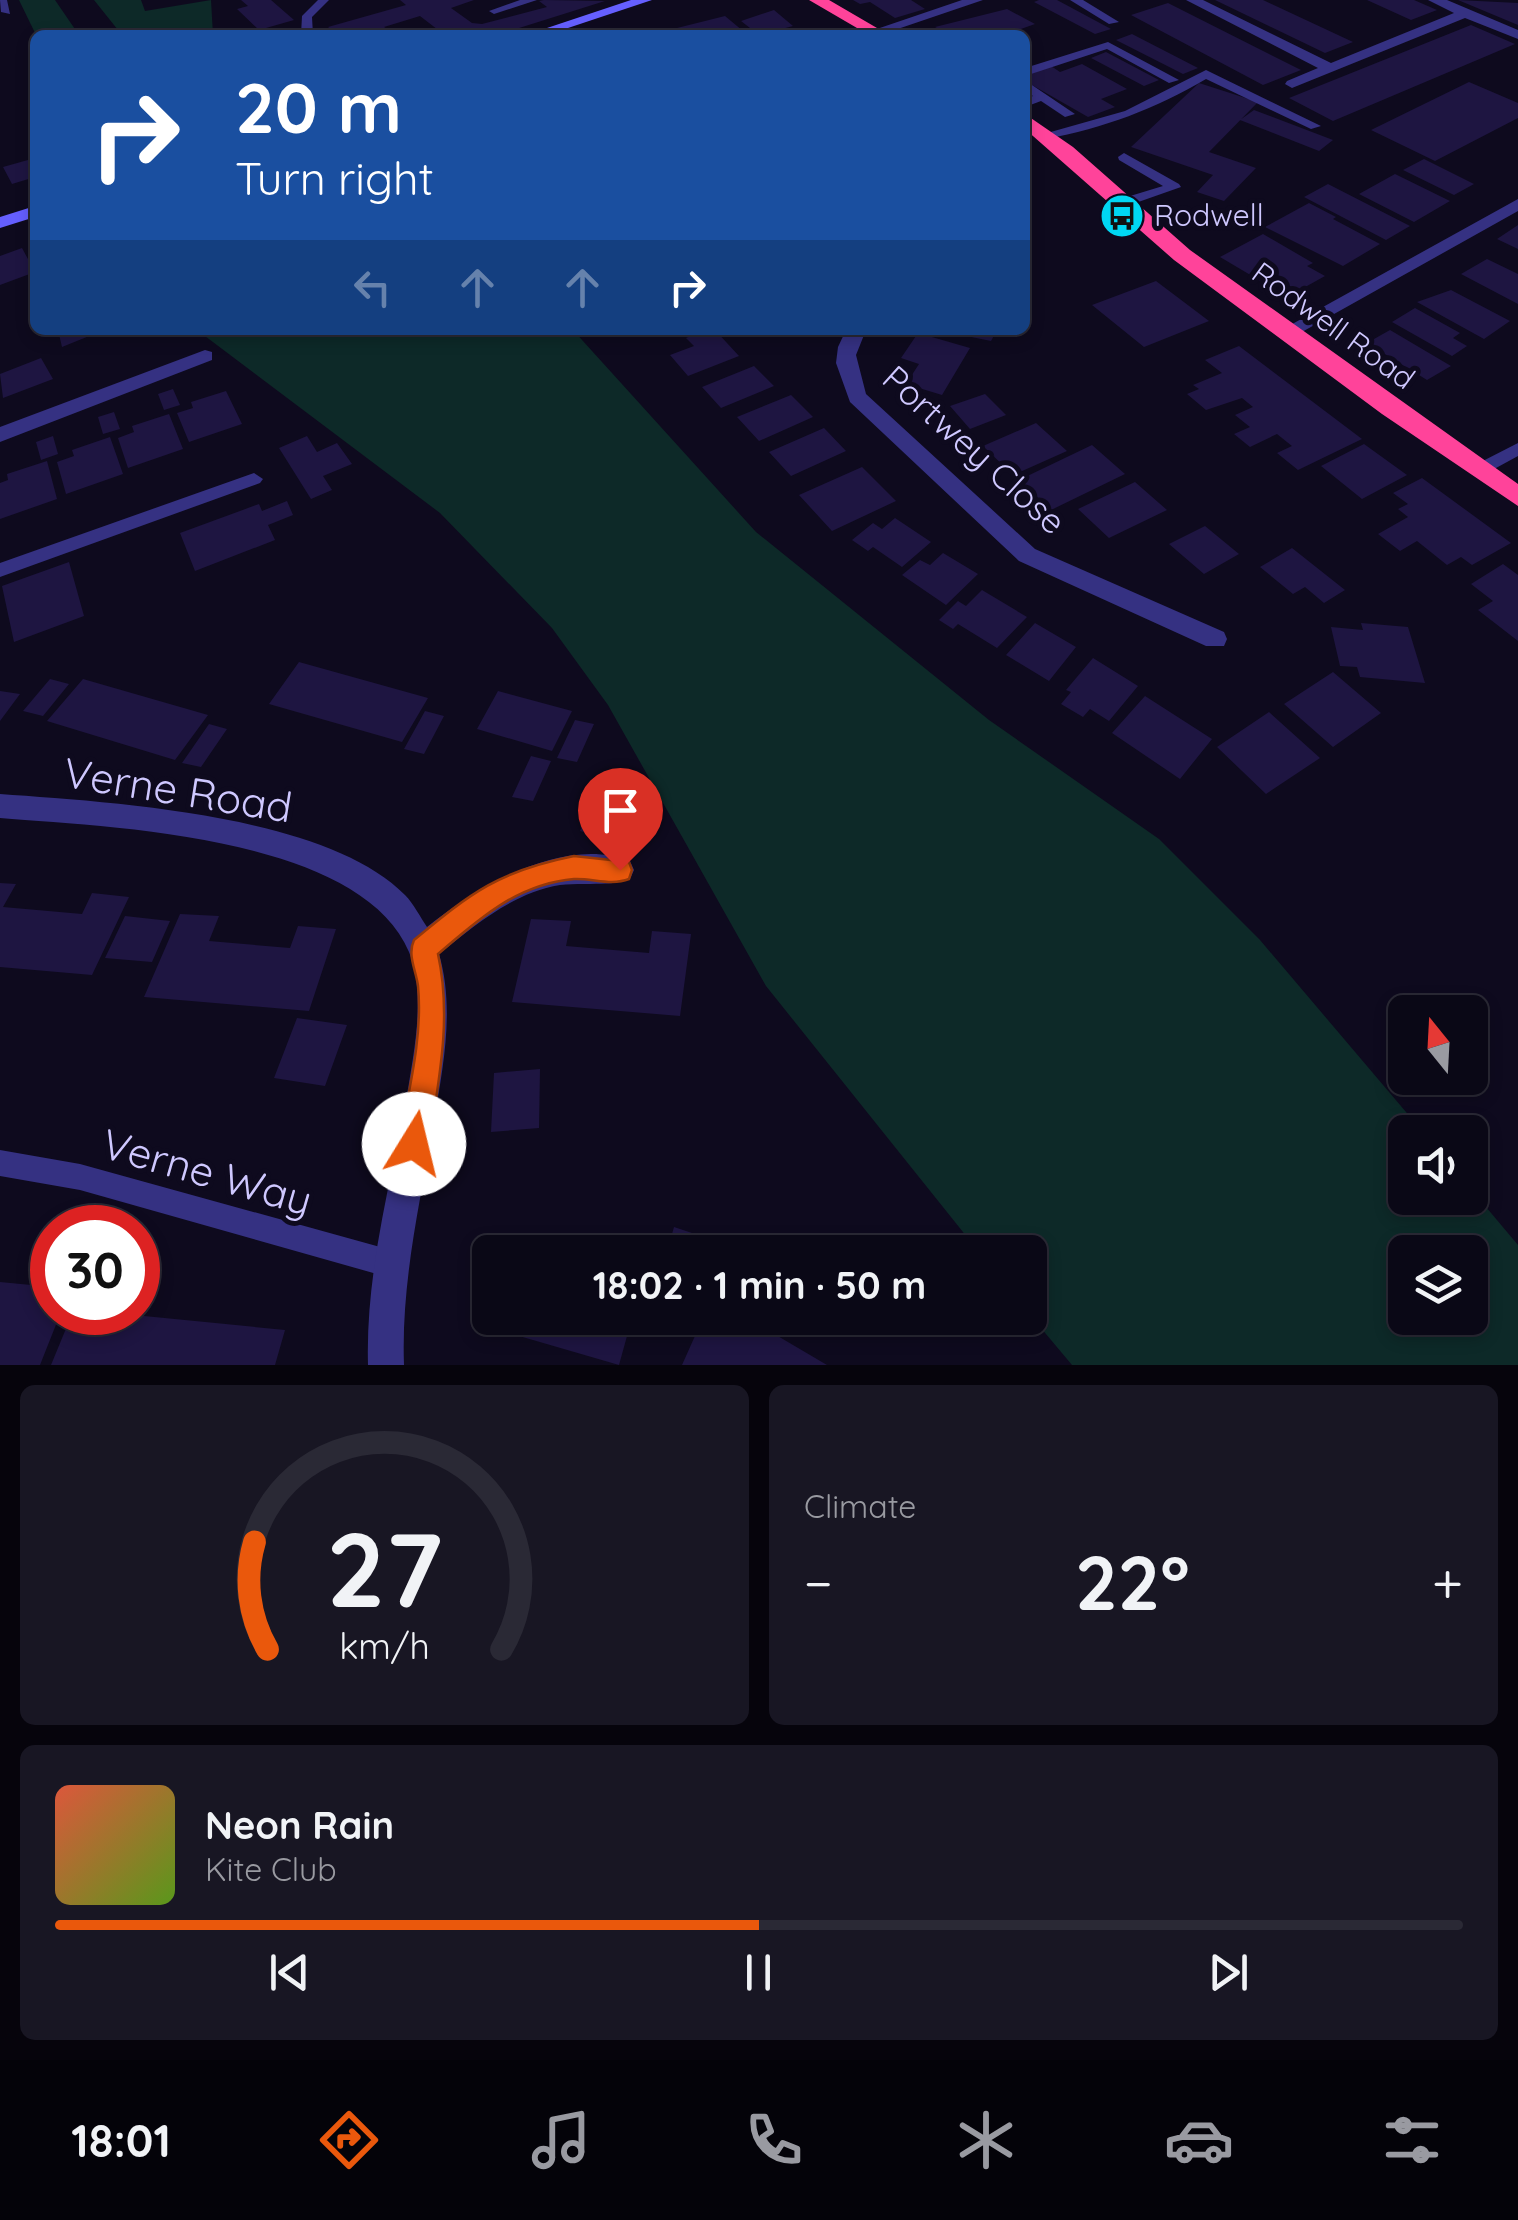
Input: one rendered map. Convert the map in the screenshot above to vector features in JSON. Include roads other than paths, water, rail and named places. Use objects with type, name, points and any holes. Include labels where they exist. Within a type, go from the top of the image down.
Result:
[{"type":"highway","points":[[817,0],[872,30]]},
{"type":"highway","name":"Rodwell Road","points":[[1030,123],[1122,203],[1286,334],[1518,498]]},
{"type":"main road","points":[[546,30],[615,3],[644,0]]},
{"type":"main road","points":[[0,223],[30,213]]},
{"type":"street","points":[[887,30],[976,0]]},
{"type":"street","points":[[1193,0],[1330,68]]},
{"type":"street","points":[[1434,0],[1518,35]]},
{"type":"street","points":[[1292,84],[1465,13]]},
{"type":"street","points":[[1286,334],[1518,204]]},
{"type":"street","name":"Portwey Close","points":[[852,335],[844,347],[846,372],[857,397],[1026,555],[1215,639]]},
{"type":"street","points":[[0,435],[205,356]]},
{"type":"street","name":"Verne Road","points":[[0,806],[136,818],[221,831],[294,849],[344,868],[370,886],[415,930],[432,986],[432,1037],[391,1264],[386,1365]]},
{"type":"street","points":[[423,949],[488,896],[527,878],[574,868],[620,870]]},
{"type":"lane","points":[[307,30],[308,16],[324,0]]},
{"type":"lane","points":[[494,11],[532,0]]},
{"type":"lane","points":[[1075,0],[1114,22]]},
{"type":"lane","points":[[1030,70],[1108,45],[1173,80]]},
{"type":"lane","points":[[1046,134],[1102,126],[1164,100],[1206,74],[1314,126]]},
{"type":"lane","points":[[1030,89],[1070,114]]},
{"type":"lane","points":[[1030,101],[1042,97]]},
{"type":"lane","points":[[1122,203],[1174,187],[1124,157]]},
{"type":"lane","points":[[1480,470],[1518,449]]},
{"type":"lane","points":[[0,570],[254,479]]},
{"type":"lane","name":"Verne Way","points":[[0,1163],[80,1176],[391,1264]]},
{"type":"place","name":"Rodwell","points":[[1122,216]]}]
